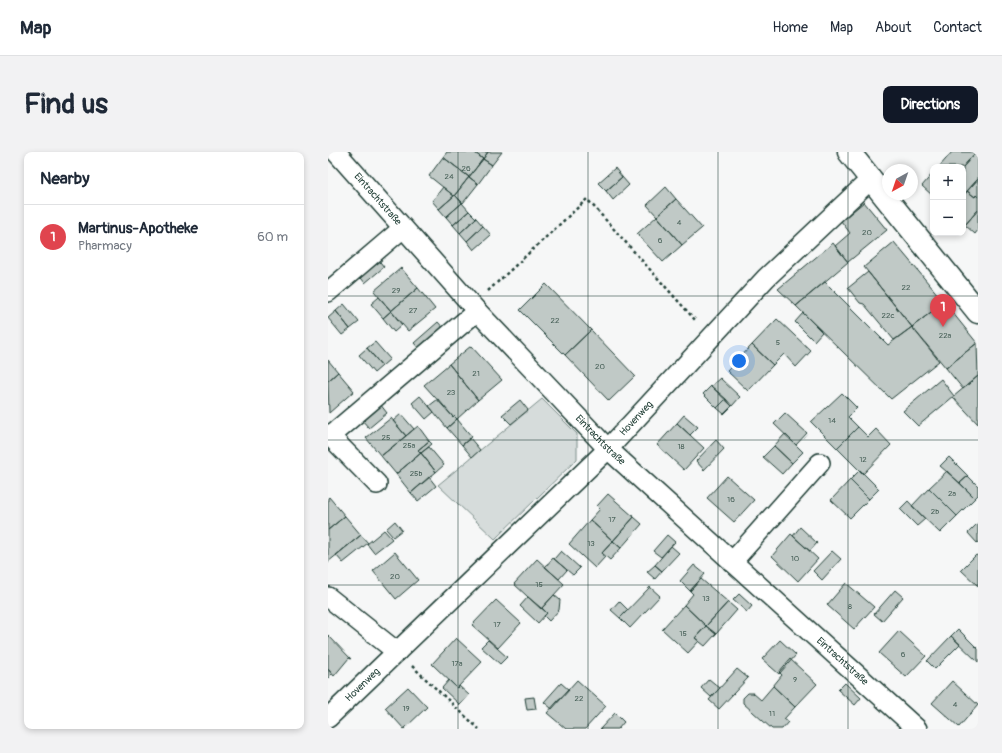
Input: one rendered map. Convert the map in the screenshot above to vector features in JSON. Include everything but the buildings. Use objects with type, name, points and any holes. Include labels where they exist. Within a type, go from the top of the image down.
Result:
[{"type":"street","name":"Eintrachtstraße","points":[[336,152],[477,311],[608,449],[917,729]]},
{"type":"street","points":[[849,152],[870,180],[978,312]]},
{"type":"street","name":"Hovenweg","points":[[328,718],[608,449],[766,278],[870,180]]},
{"type":"street","name":"Eintrachtstraße","points":[[328,292],[403,228]]},
{"type":"street","points":[[377,484],[329,435],[477,311]]},
{"type":"street","points":[[732,562],[820,463]]},
{"type":"street","points":[[328,597],[397,652]]},
{"type":"path","points":[[477,311],[486,293],[587,199],[712,338]]},
{"type":"path","points":[[397,652],[479,729]]},
{"type":"shaded area","points":[[542,399],[577,434],[577,459],[495,539],[438,485]]},
{"type":"place","name":"Martinus-Apotheke","points":[[943,327]]}]
